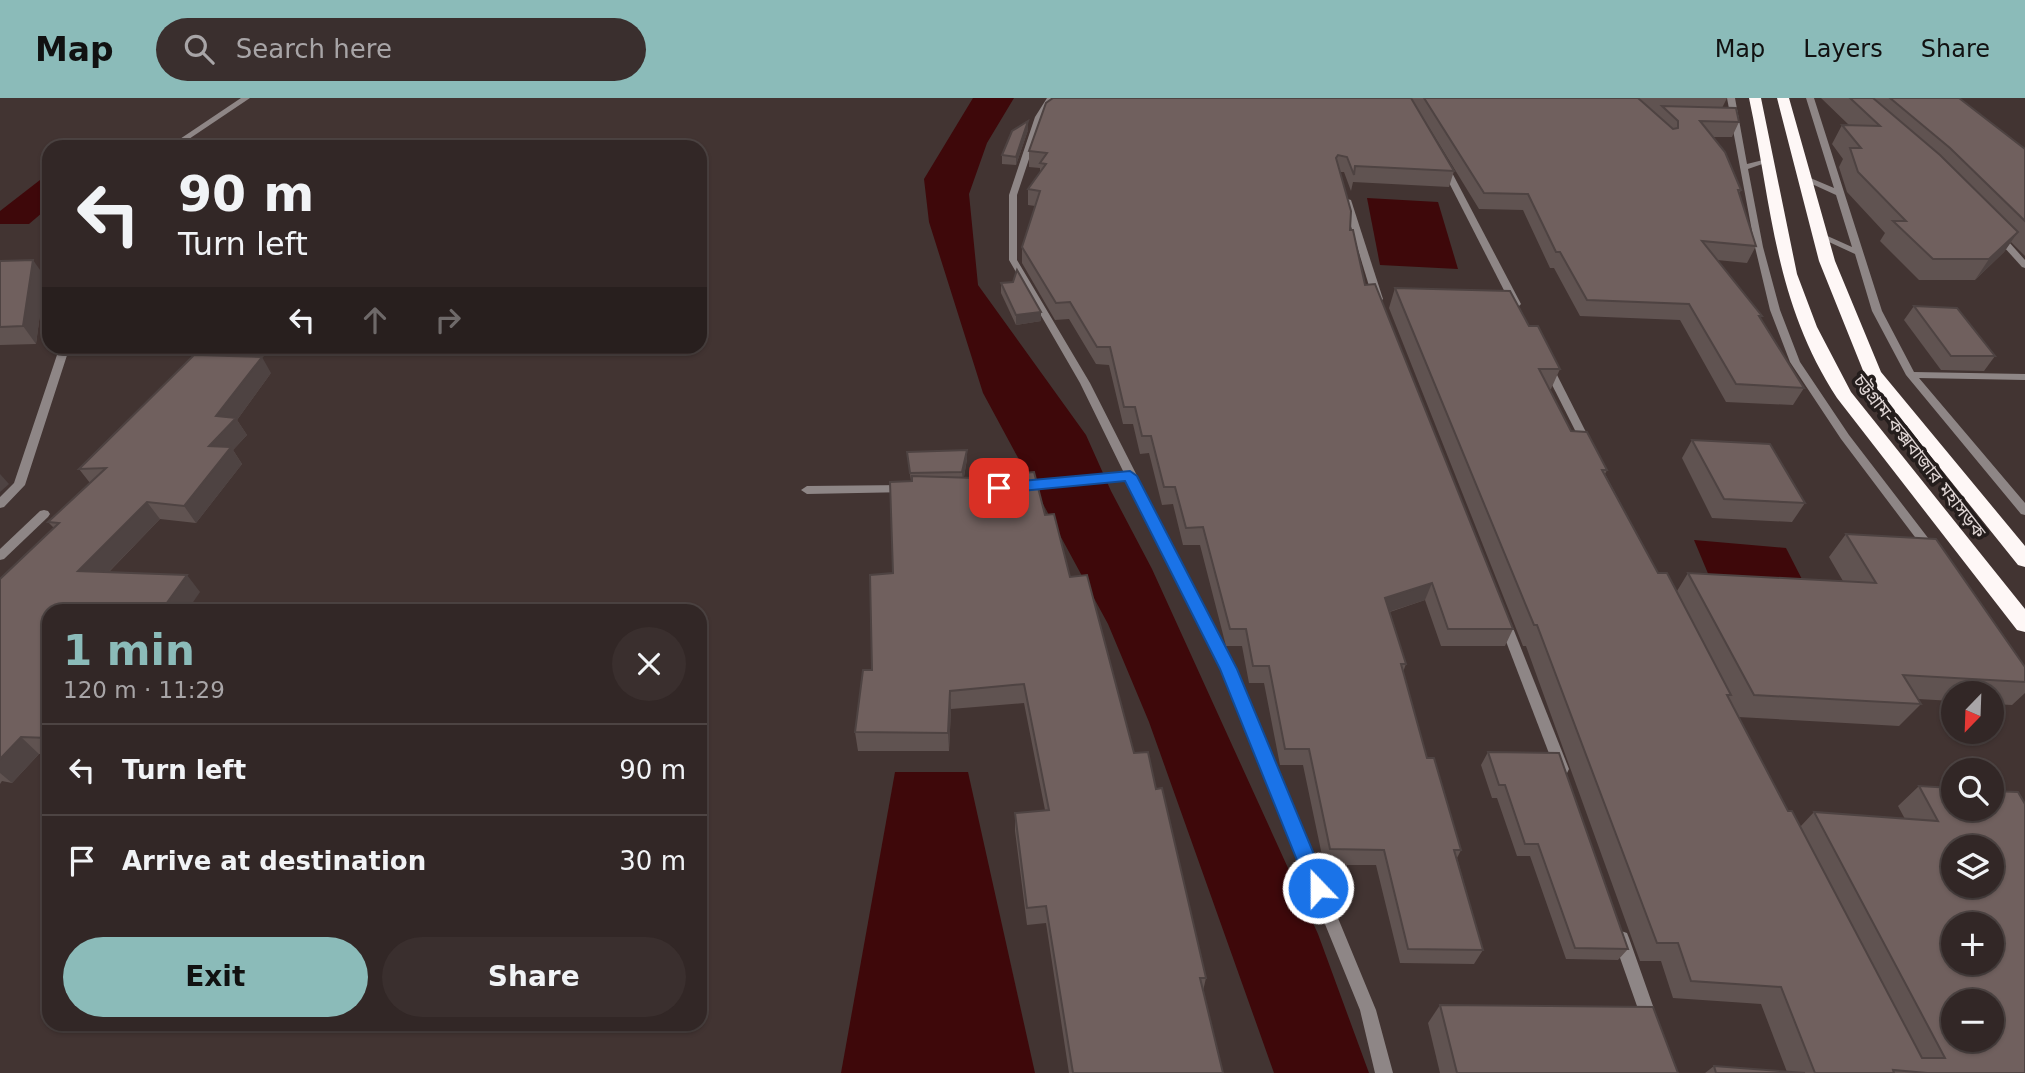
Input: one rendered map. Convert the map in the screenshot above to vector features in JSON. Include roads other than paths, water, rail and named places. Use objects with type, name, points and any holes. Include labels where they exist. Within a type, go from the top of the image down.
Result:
[{"type":"highway","name":"চট্টগ্রাম-কক্সবাজার মহাসড়ক","points":[[1755,98],[1784,258],[1800,310],[1843,394],[2025,624]]},
{"type":"highway","name":"চট্টগ্রাম-কক্সবাজার মহাসড়ক","points":[[1783,98],[1827,261],[1873,373],[2025,560]]},
{"type":"street","points":[[183,140],[246,98]]},
{"type":"street","points":[[1051,98],[1039,117],[1013,195],[1013,260],[1085,383],[1228,669],[1368,1010],[1384,1073]]},
{"type":"street","points":[[1731,98],[1743,168],[1776,310],[1795,362],[1845,437],[1942,564]]},
{"type":"street","points":[[1810,98],[1877,311],[1911,375],[2025,511]]},
{"type":"street","points":[[1722,118],[1735,118]]},
{"type":"street","points":[[1438,154],[1520,313]]},
{"type":"street","points":[[1743,168],[1767,161]]},
{"type":"street","points":[[1805,180],[1839,193]]},
{"type":"street","points":[[1343,187],[1383,313]]},
{"type":"street","points":[[1750,197],[1772,189]]},
{"type":"street","points":[[1987,225],[2025,265]]},
{"type":"street","points":[[1821,236],[1858,253]]},
{"type":"street","points":[[1539,349],[1596,460]]},
{"type":"street","points":[[0,503],[19,485],[62,354]]},
{"type":"street","points":[[1911,375],[2025,377]]},
{"type":"street","points":[[1011,487],[1130,476]]},
{"type":"street","points":[[807,490],[917,489]]},
{"type":"street","points":[[0,556],[44,514]]},
{"type":"street","points":[[1500,612],[1567,781]]},
{"type":"street","points":[[1615,921],[1655,1035]]}]
